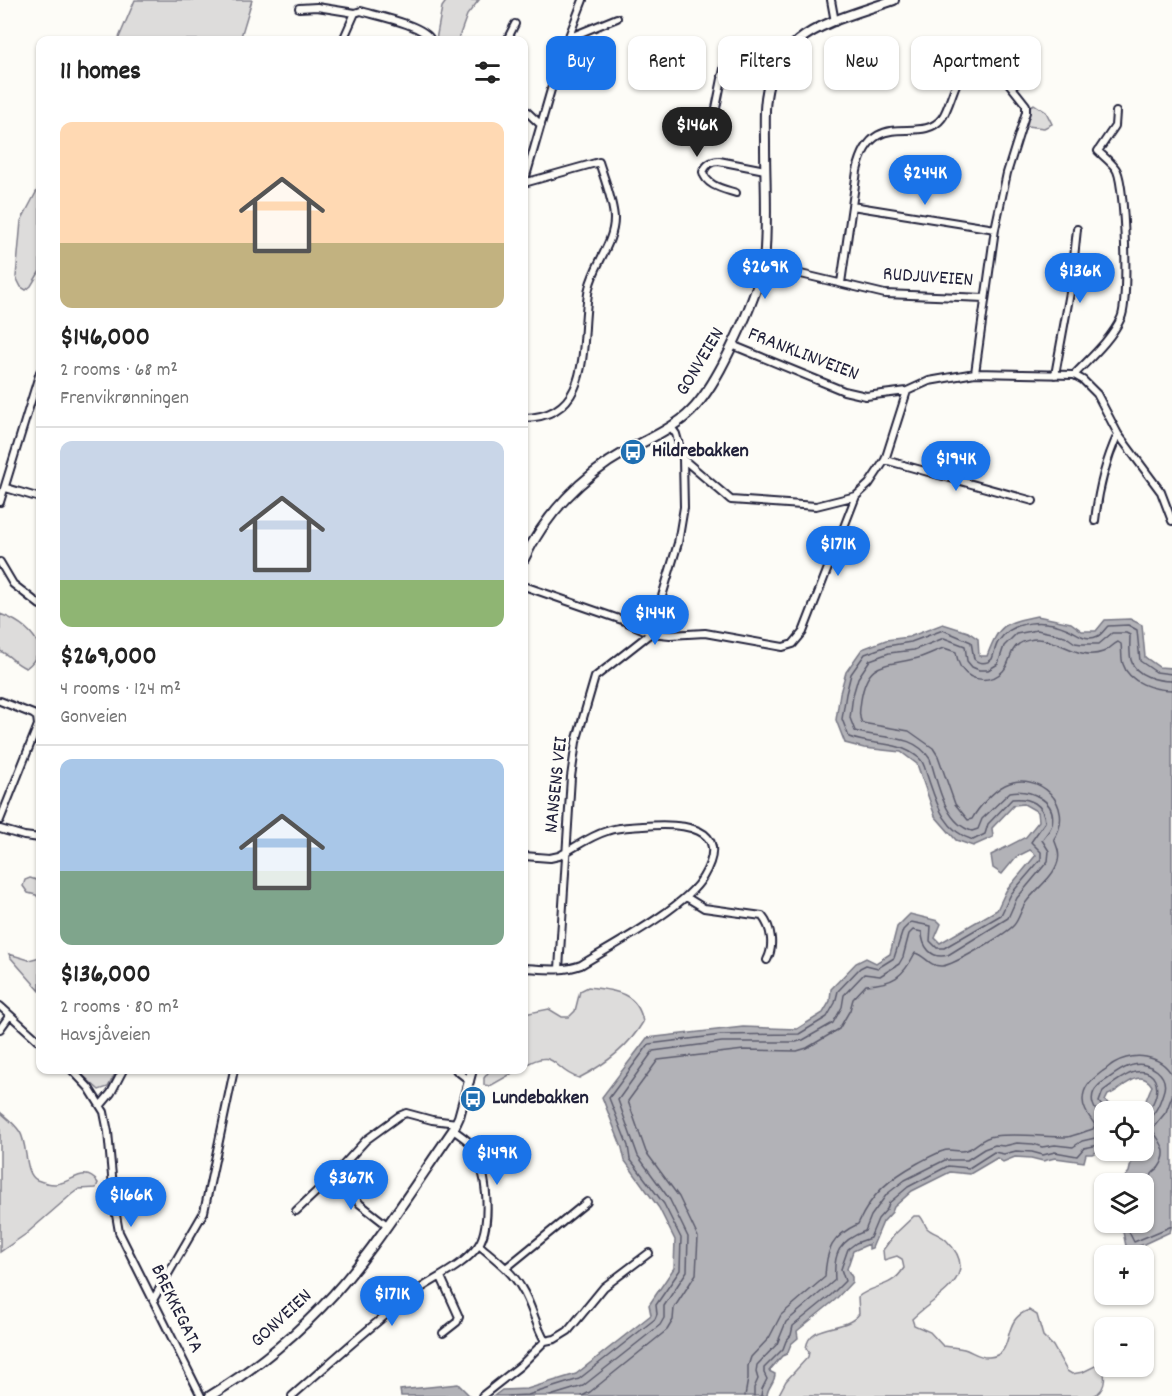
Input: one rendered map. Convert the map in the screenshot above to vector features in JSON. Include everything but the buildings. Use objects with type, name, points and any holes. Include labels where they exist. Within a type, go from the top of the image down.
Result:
[{"type":"street","points":[[569,36],[583,0]]},
{"type":"street","points":[[831,0],[835,22]]},
{"type":"street","name":"GONVEIEN","points":[[528,552],[541,529],[577,487],[623,452],[672,427],[688,414],[701,400],[732,345],[750,304],[763,265],[765,100],[772,75],[783,57],[798,41],[811,32],[894,0]]},
{"type":"street","points":[[299,8],[317,7],[355,13],[361,11],[409,26],[427,36]]},
{"type":"street","points":[[345,36],[355,13]]},
{"type":"street","points":[[573,36],[617,18]]},
{"type":"street","points":[[509,36],[515,24]]},
{"type":"street","points":[[841,283],[860,158],[868,143],[878,135],[888,132],[927,127],[937,123],[943,117],[962,70],[969,61],[978,57],[991,61],[1026,105],[1025,118],[1007,173],[995,229],[975,373]]},
{"type":"street","points":[[528,169],[552,90]]},
{"type":"street","points":[[713,123],[719,90]]},
{"type":"street","points":[[1116,112],[1115,126],[1098,151],[1117,170],[1121,185],[1126,261],[1123,310],[1115,329],[1074,375],[1083,380],[1097,394],[1118,434],[1161,492],[1172,521]]},
{"type":"street","points":[[528,113],[541,125]]},
{"type":"street","points":[[736,193],[706,180],[703,172],[705,167],[713,161],[719,161],[765,170]]},
{"type":"street","points":[[528,182],[599,162],[615,216],[614,226],[590,288],[582,368],[577,386],[559,408],[549,414],[528,418]]},
{"type":"street","points":[[852,206],[995,229]]},
{"type":"street","points":[[1055,375],[1071,287],[1077,229]]},
{"type":"street","name":"RUDJUVEIEN","points":[[763,265],[885,294],[985,298]]},
{"type":"street","name":"FRANKLINVEIEN","points":[[732,345],[854,394],[876,396],[907,391],[930,381],[975,373],[1074,375]]},
{"type":"street","points":[[0,502],[36,386]]},
{"type":"street","points":[[528,587],[622,620],[651,633],[670,635],[705,633],[783,647],[794,644],[803,632],[811,614],[856,496],[869,484],[885,460],[907,391]]},
{"type":"street","points":[[651,633],[678,543],[684,507],[682,459],[672,427]]},
{"type":"street","points":[[1095,520],[1096,506],[1109,457],[1118,434]]},
{"type":"street","points":[[682,459],[731,500],[754,504],[816,506],[856,496]]},
{"type":"street","points":[[885,460],[1033,501]]},
{"type":"street","points":[[6,488],[36,497]]},
{"type":"street","points":[[0,562],[13,584],[36,602]]},
{"type":"street","name":"NANSENS VEI","points":[[559,969],[571,777],[576,742],[595,676],[651,633]]},
{"type":"street","points":[[0,701],[33,714],[36,718]]},
{"type":"street","points":[[0,820],[3,807],[36,730]]},
{"type":"street","points":[[528,856],[550,858],[567,852],[608,830],[674,824],[700,832],[709,840],[712,847],[712,857],[702,879],[686,897],[657,918],[571,969],[528,968]]},
{"type":"street","points":[[0,829],[36,838]]},
{"type":"street","points":[[686,897],[704,908],[762,916],[772,942],[771,953],[767,960]]},
{"type":"street","points":[[0,1006],[36,1039]]},
{"type":"street","points":[[0,1029],[10,1016]]},
{"type":"street","name":"BREKKEGATA","points":[[76,1074],[101,1105],[108,1132],[119,1232],[201,1396]]},
{"type":"street","points":[[101,1105],[111,1094],[121,1074]]},
{"type":"street","points":[[153,1300],[204,1212],[233,1074]]},
{"type":"street","points":[[461,1074],[470,1081]]},
{"type":"street","name":"GONVEIEN","points":[[210,1396],[258,1365],[298,1330],[352,1273],[455,1126],[471,1074]]},
{"type":"street","points":[[292,1396],[412,1294],[471,1254],[479,1245],[486,1220],[484,1183],[476,1153],[470,1144],[455,1126],[406,1113],[375,1132],[296,1211]]},
{"type":"street","points":[[335,1174],[360,1204],[387,1225]]},
{"type":"street","points":[[506,1268],[587,1202]]},
{"type":"street","points":[[479,1245],[506,1268],[523,1290],[545,1341]]},
{"type":"street","points":[[482,1396],[520,1366],[545,1341],[555,1339],[568,1331],[604,1287],[650,1253]]},
{"type":"street","points":[[441,1276],[459,1317],[457,1322],[442,1333]]},
{"type":"shaded area","points":[[135,0],[252,0],[241,36],[120,36]]},
{"type":"shaded area","points":[[447,0],[479,0],[467,15],[459,36],[437,36],[442,7]]},
{"type":"shaded area","points":[[1034,104],[1046,112],[1052,124],[1044,128],[1027,126],[1030,106]]},
{"type":"shaded area","points":[[36,193],[36,278],[26,290],[21,287],[16,277],[21,221]]},
{"type":"shaded area","points":[[0,614],[24,626],[36,640],[36,656],[26,668],[0,651]]},
{"type":"shaded area","points":[[30,878],[36,880],[36,895],[28,893],[23,886],[25,880]]},
{"type":"shaded area","points":[[9,954],[29,960],[36,958],[36,986]]},
{"type":"shaded area","points":[[588,987],[623,994],[636,1004],[643,1022],[631,1039],[607,1061],[579,1078],[570,1075],[549,1059],[542,1058],[528,1064],[528,1013],[549,1009],[562,1017],[569,1017],[575,1011],[580,991]]},
{"type":"shaded area","points":[[81,1074],[115,1074],[108,1087],[99,1090]]},
{"type":"shaded area","points":[[487,1074],[511,1074],[490,1086],[484,1085],[484,1078]]},
{"type":"shaded area","points":[[0,1112],[20,1132],[30,1172],[37,1180],[55,1184],[77,1176],[88,1175],[98,1183],[96,1188],[79,1189],[26,1234],[0,1252]]},
{"type":"shaded area","points":[[914,1216],[920,1216],[927,1228],[947,1241],[957,1254],[960,1265],[958,1275],[952,1284],[912,1319],[914,1325],[930,1332],[943,1346],[961,1348],[980,1356],[989,1357],[998,1355],[1003,1350],[1014,1321],[1029,1310],[1037,1315],[1043,1336],[1053,1346],[1067,1371],[1072,1374],[1094,1366],[1094,1377],[1104,1377],[1100,1391],[1093,1396],[778,1396],[786,1381],[808,1357],[809,1352],[806,1348],[814,1334],[853,1320],[859,1314],[858,1297],[888,1283],[899,1275],[904,1268],[902,1259],[897,1256],[884,1260],[883,1250],[895,1234]]},
{"type":"water","points":[[1037,616],[1071,623],[1082,631],[1096,631],[1105,620],[1130,619],[1142,625],[1145,657],[1159,667],[1172,668],[1172,1225],[1170,1232],[1142,1245],[1126,1245],[1123,1233],[1154,1233],[1154,1173],[1128,1173],[1133,1161],[1154,1161],[1154,1101],[1145,1101],[1152,1086],[1147,1080],[1136,1079],[1108,1095],[1105,1101],[1094,1101],[1094,1153],[1086,1154],[1084,1162],[1055,1158],[1043,1161],[1015,1157],[1003,1162],[997,1158],[970,1174],[950,1172],[912,1191],[894,1207],[883,1222],[872,1248],[869,1249],[869,1244],[853,1251],[847,1269],[852,1282],[835,1300],[797,1331],[798,1338],[791,1344],[787,1354],[782,1356],[769,1371],[775,1374],[767,1396],[494,1396],[502,1390],[527,1389],[576,1374],[651,1315],[649,1305],[674,1268],[675,1240],[659,1208],[625,1161],[602,1097],[647,1038],[743,1027],[797,1029],[823,1013],[830,1001],[831,989],[856,963],[866,958],[876,963],[890,954],[897,927],[910,914],[938,921],[941,924],[935,938],[940,943],[997,910],[1006,891],[1036,855],[1030,850],[1016,857],[1002,874],[993,868],[991,855],[1026,837],[1039,821],[1038,812],[1024,804],[1014,805],[992,828],[993,837],[973,846],[956,840],[935,816],[917,764],[901,752],[864,748],[845,743],[836,720],[846,672],[862,649],[886,640],[909,637],[943,624],[968,632],[978,639],[979,656],[987,656],[999,631],[1017,621]]},
{"type":"water","points":[[458,1384],[470,1396],[401,1396],[400,1390]]},
{"type":"place","name":"Hildrebakken","points":[[633,452]]},
{"type":"place","name":"Lundebakken","points":[[473,1099]]}]
